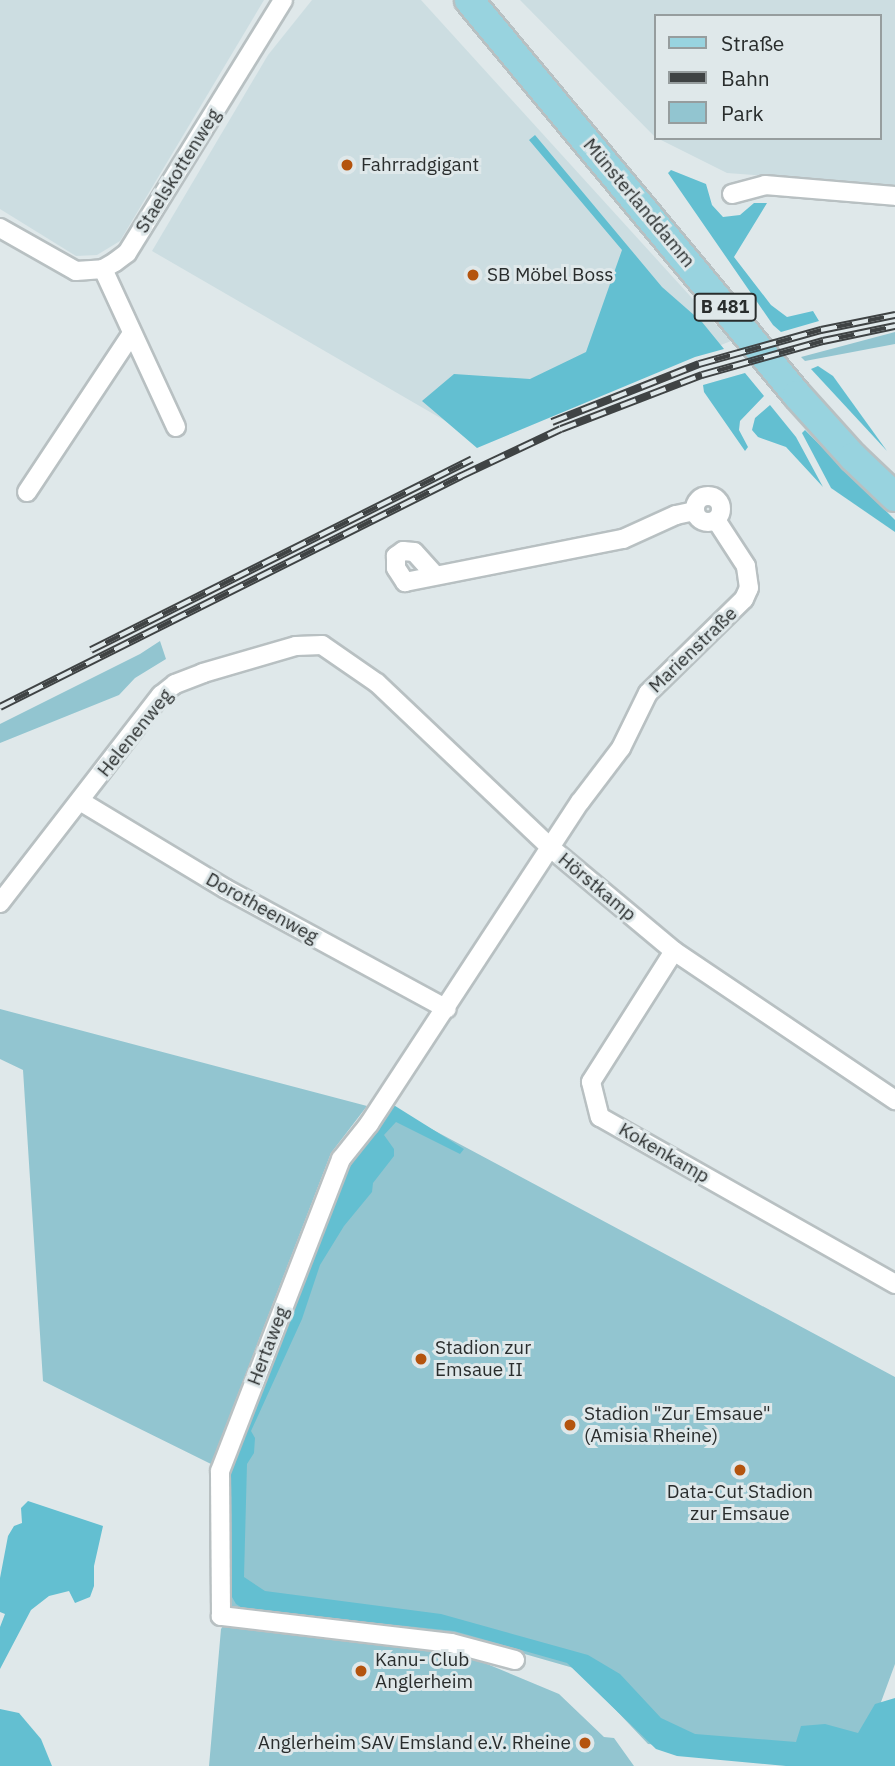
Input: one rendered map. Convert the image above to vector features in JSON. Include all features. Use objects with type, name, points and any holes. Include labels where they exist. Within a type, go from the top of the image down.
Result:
[{"type":"main road","name":"Münsterlanddamm","points":[[469,0],[797,395],[853,457],[895,497]]},
{"type":"street","name":"Staelskottenweg","points":[[103,269],[127,253],[281,1]]},
{"type":"street","points":[[732,194],[765,185],[895,196]]},
{"type":"street","points":[[0,228],[76,271],[103,269],[131,335],[176,427]]},
{"type":"street","points":[[27,492],[131,335]]},
{"type":"street","name":"Marienstraße","points":[[435,576],[623,539],[676,515],[695,511],[703,521],[716,520],[746,566],[749,589],[744,599],[648,693],[621,748],[580,802],[552,849]]},
{"type":"street","name":"Hörstkamp","points":[[322,645],[377,683],[552,849],[674,951],[895,1100]]},
{"type":"street","name":"Helenenweg","points":[[0,903],[161,695],[175,684],[296,646],[322,645]]},
{"type":"street","name":"Dorotheenweg","points":[[80,801],[226,890],[447,1009]]},
{"type":"street","name":"Hertaweg","points":[[515,1660],[451,1643],[221,1616],[220,1471],[341,1159],[369,1125],[552,849]]},
{"type":"street","name":"Kokenkamp","points":[[674,951],[591,1082],[600,1117],[895,1284]]},
{"type":"shaded area","points":[[0,0],[264,0],[120,241],[97,255],[76,256],[0,209]]},
{"type":"shaded area","points":[[312,0],[421,0],[731,341],[480,441],[152,251],[268,55]]},
{"type":"shaded area","points":[[520,0],[895,0],[895,186],[727,173],[661,140],[881,140],[881,14],[654,14],[654,136]]},
{"type":"shaded area","points":[[535,135],[662,287],[702,322],[724,349],[695,357],[477,448],[422,401],[454,374],[530,379],[586,352],[622,250],[529,140]]},
{"type":"shaded area","points":[[671,170],[706,184],[712,205],[723,217],[740,215],[754,203],[767,203],[734,257],[771,305],[787,317],[813,311],[819,321],[781,332],[773,325],[668,173]]},
{"type":"shaded area","points":[[818,366],[833,376],[887,451],[811,369]]},
{"type":"shaded area","points":[[745,373],[764,396],[740,421],[739,430],[748,447],[745,451],[704,392],[703,385]]},
{"type":"shaded area","points":[[770,405],[796,437],[823,487],[786,447],[758,437],[752,430],[755,418]]},
{"type":"shaded area","points":[[805,430],[895,520],[895,532],[831,488],[802,433]]},
{"type":"shaded area","points":[[392,1104],[464,1149],[460,1154],[396,1122],[384,1135],[394,1149],[394,1156],[373,1183],[372,1192],[344,1226],[320,1265],[302,1319],[251,1431],[255,1438],[254,1453],[247,1464],[244,1577],[265,1591],[441,1614],[588,1655],[620,1674],[661,1718],[695,1734],[796,1742],[801,1726],[825,1724],[858,1733],[875,1704],[895,1698],[895,1766],[786,1766],[677,1756],[656,1749],[567,1663],[454,1631],[244,1609],[236,1604],[232,1597],[229,1466],[312,1244],[347,1169]]},
{"type":"shaded area","points":[[28,1501],[103,1526],[94,1566],[94,1586],[90,1597],[75,1603],[69,1591],[49,1596],[31,1610],[0,1669],[0,1627],[5,1614],[0,1612],[0,1578],[8,1536],[14,1526],[22,1523],[21,1508]]},
{"type":"shaded area","points":[[0,1709],[19,1713],[41,1739],[52,1766],[0,1766]]},
{"type":"green space","points":[[895,332],[895,344],[805,361],[801,357]]},
{"type":"green space","points":[[160,641],[166,659],[135,678],[119,695],[0,743],[0,724],[140,654]]},
{"type":"green space","points":[[0,1009],[367,1106],[331,1153],[211,1464],[43,1381],[23,1070],[0,1059]]},
{"type":"green space","name":"Stadion \"Zur Emsaue\" (Amisia Rheine)","points":[[394,1109],[895,1377],[895,1664],[859,1762],[648,1744],[577,1669],[455,1634],[222,1605],[225,1473],[351,1166]]},
{"type":"green space","name":"Kanu- Club Anglerheim","points":[[226,1622],[451,1649],[559,1694],[604,1737],[614,1738],[634,1766],[209,1766],[221,1629]]},
{"type":"railway","points":[[552,422],[699,364],[821,330],[895,315]]},
{"type":"railway","points":[[0,707],[461,476],[561,429],[702,375],[823,341],[895,326]]},
{"type":"railway","points":[[91,650],[472,459]]},
{"type":"place","name":"Fahrradgigant","points":[[347,165]]},
{"type":"place","name":"SB Möbel Boss","points":[[473,275]]},
{"type":"place","name":"Stadion zur Emsaue II","points":[[421,1359]]},
{"type":"place","name":"Stadion \"Zur Emsaue\" (Amisia Rheine)","points":[[570,1425]]},
{"type":"place","name":"Data-Cut Stadion zur Emsaue","points":[[740,1470]]},
{"type":"place","name":"Kanu- Club Anglerheim","points":[[361,1671]]},
{"type":"place","name":"Anglerheim SAV Emsland e.V. Rheine","points":[[585,1743]]}]
